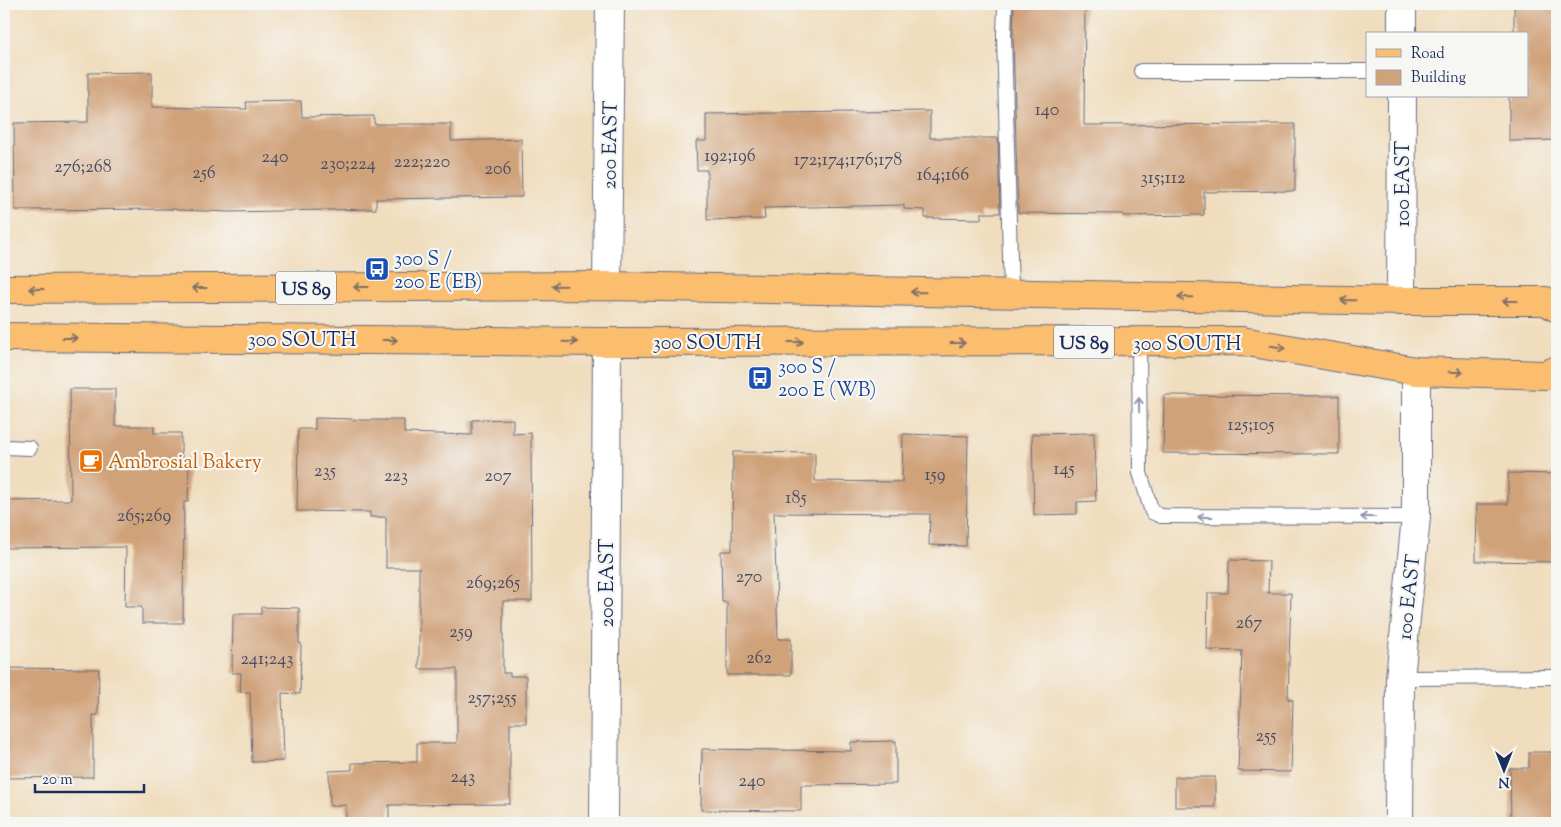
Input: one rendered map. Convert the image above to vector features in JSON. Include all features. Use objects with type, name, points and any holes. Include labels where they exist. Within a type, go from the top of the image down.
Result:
[{"type":"main road","name":"US 89","points":[[4,289],[607,286],[1401,301],[1546,301],[1557,308]]},
{"type":"main road","name":"300 SOUTH","points":[[4,337],[607,342],[1242,342],[1416,371],[1545,375],[1557,370]]},
{"type":"street","name":"200 EAST","points":[[607,286],[610,4]]},
{"type":"street","points":[[1402,4],[1402,32]]},
{"type":"street","name":"100 EAST","points":[[1401,301],[1402,98]]},
{"type":"street","name":"200 EAST","points":[[604,823],[607,342]]},
{"type":"street","name":"100 EAST","points":[[1399,823],[1400,678],[1416,518],[1416,371]]},
{"type":"lane","points":[[1006,4],[1004,36],[1011,294]]},
{"type":"lane","points":[[1140,71],[1366,71]]},
{"type":"lane","points":[[1139,342],[1140,473],[1152,512],[1160,516],[1416,518]]},
{"type":"lane","points":[[4,448],[30,448]]},
{"type":"lane","points":[[1400,678],[1557,678]]},
{"type":"building","points":[[1014,4],[1085,4],[1084,125],[1295,124],[1295,191],[1204,192],[1204,215],[1123,216],[1123,214],[1018,213],[1013,36]]},
{"type":"building","points":[[1514,4],[1557,4],[1557,140],[1509,141],[1509,98],[1528,98],[1528,32],[1514,32]]},
{"type":"building","points":[[152,72],[152,107],[247,109],[246,102],[301,101],[302,117],[374,116],[374,124],[451,124],[451,141],[521,139],[522,197],[376,199],[376,209],[230,212],[176,209],[15,210],[14,123],[88,122],[88,73]]},
{"type":"building","points":[[930,111],[930,138],[998,138],[1000,213],[981,213],[981,219],[925,218],[925,210],[904,209],[904,205],[764,208],[765,219],[707,220],[707,170],[697,170],[696,141],[706,141],[706,114]]},
{"type":"building","points":[[70,389],[115,389],[115,426],[154,426],[154,433],[181,433],[181,459],[189,459],[188,502],[184,502],[183,623],[142,623],[142,607],[125,607],[126,547],[4,548],[4,501],[71,500]]},
{"type":"building","points":[[1164,395],[1339,396],[1339,454],[1163,453]]},
{"type":"building","points":[[315,418],[404,420],[404,433],[472,435],[472,420],[513,419],[513,434],[531,433],[532,601],[503,601],[503,673],[510,673],[510,676],[526,676],[526,723],[510,723],[510,804],[389,805],[389,823],[346,823],[346,805],[330,806],[329,771],[352,770],[352,763],[417,762],[417,743],[457,743],[457,669],[419,669],[419,568],[386,568],[386,517],[370,517],[370,512],[297,511],[298,429],[315,429]]},
{"type":"building","points":[[1094,433],[1096,501],[1077,502],[1077,514],[1034,515],[1032,434]]},
{"type":"building","points":[[903,434],[968,436],[966,546],[929,545],[930,514],[774,513],[778,639],[791,639],[791,675],[727,675],[727,602],[722,602],[721,551],[732,551],[733,452],[815,453],[815,481],[902,482]]},
{"type":"building","points":[[1508,473],[1557,474],[1557,562],[1476,561],[1477,504],[1508,504]]},
{"type":"building","points":[[1229,560],[1269,561],[1268,593],[1291,593],[1288,699],[1293,700],[1291,772],[1238,771],[1242,651],[1207,650],[1208,593],[1228,593]]},
{"type":"building","points":[[261,607],[299,608],[299,643],[301,643],[300,694],[282,693],[284,761],[252,762],[250,692],[240,692],[241,673],[232,673],[233,614],[261,614]]},
{"type":"building","points":[[4,668],[99,669],[98,715],[93,715],[93,777],[4,778]]},
{"type":"building","points":[[896,741],[896,784],[801,785],[801,811],[701,810],[702,749],[851,751],[851,742]]},
{"type":"building","points":[[1529,752],[1557,752],[1557,823],[1511,823],[1510,768],[1529,768]]},
{"type":"building","points":[[1175,777],[1215,777],[1215,807],[1175,807]]},
{"type":"place","name":"300 S / 200 E (EB)","points":[[377,269]]},
{"type":"place","name":"300 S / 200 E (WB)","points":[[760,378]]},
{"type":"place","name":"Ambrosial Bakery","points":[[91,461]]}]
